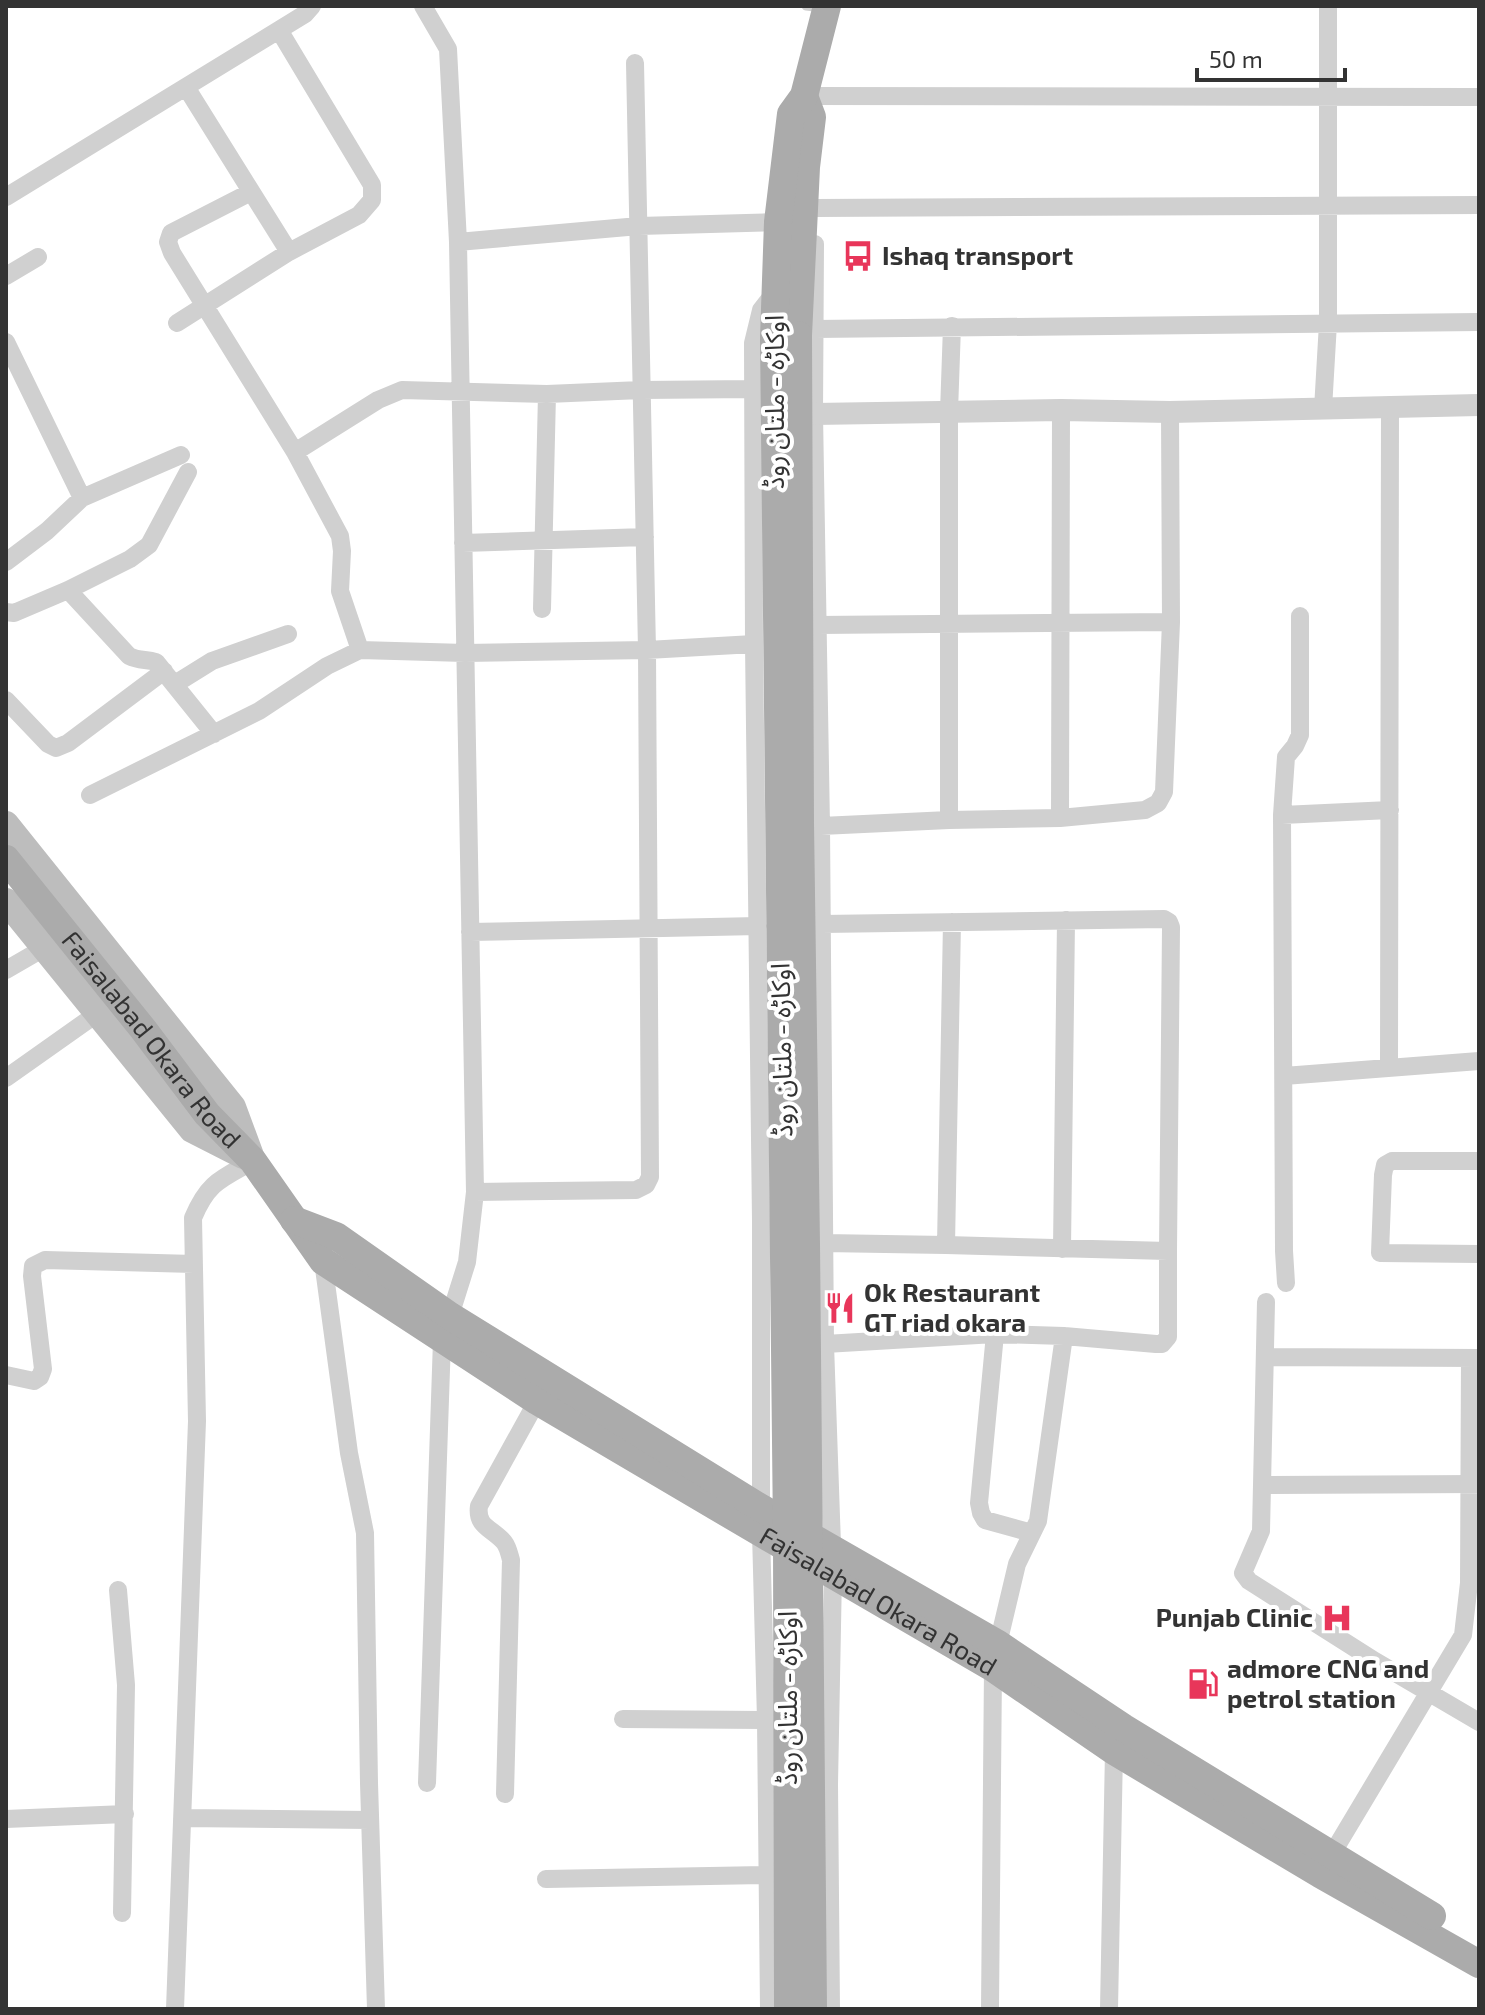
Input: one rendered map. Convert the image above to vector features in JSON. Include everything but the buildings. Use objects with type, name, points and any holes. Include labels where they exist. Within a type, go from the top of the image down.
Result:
[{"type":"main road","name":"اوکاڑہ - ملتان روڈ","points":[[813,2009],[796,334],[775,292],[778,222],[791,114],[804,96],[820,7]]},
{"type":"main road","name":"اوکاڑہ - ملتان روڈ","points":[[788,2009],[787,1486],[796,334],[812,117],[804,96]]},
{"type":"main road","points":[[6,824],[233,1107],[253,1161]]},
{"type":"main road","name":"Faisalabad Okara Road","points":[[6,859],[207,1114],[253,1161],[323,1261],[446,1328],[761,1521],[1124,1728],[1479,1946]]},
{"type":"main road","points":[[6,901],[192,1130],[253,1161]]},
{"type":"main road","name":"Faisalabad Okara Road","points":[[294,1220],[336,1236],[537,1401],[761,1521]]},
{"type":"main road","name":"Faisalabad Okara Road","points":[[996,1656],[1114,1751],[1320,1874],[1479,1964]]},
{"type":"street","points":[[6,197],[305,14],[312,6]]},
{"type":"street","points":[[423,6],[448,49],[458,242],[475,1192],[467,1262],[446,1328],[427,1783]]},
{"type":"street","points":[[1323,409],[1328,323],[1328,6]]},
{"type":"street","points":[[177,323],[289,252],[359,215],[372,200],[372,185],[279,30]]},
{"type":"street","points":[[475,1192],[636,1190],[646,1185],[650,1177],[647,650],[635,63]]},
{"type":"street","points":[[186,87],[289,252]]},
{"type":"street","points":[[804,96],[1479,97]]},
{"type":"street","points":[[806,167],[815,208],[796,334],[814,414],[825,1344],[832,1562],[829,1784],[831,2009]]},
{"type":"street","points":[[251,192],[171,233],[168,242],[295,452],[340,536],[340,591],[360,650]]},
{"type":"street","points":[[815,208],[1479,205]]},
{"type":"street","points":[[458,242],[639,226],[778,222]]},
{"type":"street","points":[[6,276],[38,257]]},
{"type":"street","points":[[769,2009],[761,1521],[753,389],[754,332],[761,310],[775,292]]},
{"type":"street","points":[[796,334],[952,326],[1479,322]]},
{"type":"street","points":[[949,820],[949,412],[952,326]]},
{"type":"street","points":[[6,342],[14,374],[82,498]]},
{"type":"street","points":[[295,452],[378,400],[402,390],[547,394],[753,389]]},
{"type":"street","points":[[542,609],[547,394]]},
{"type":"street","points":[[1389,1068],[1390,405]]},
{"type":"street","points":[[814,414],[1061,410],[1170,412],[1479,405]]},
{"type":"street","points":[[1060,818],[1061,410]]},
{"type":"street","points":[[821,826],[1060,818],[1145,810],[1158,803],[1164,792],[1171,622],[1170,412]]},
{"type":"street","points":[[6,562],[47,531],[82,498],[184,463],[149,545],[130,559],[68,590],[14,613],[6,612]]},
{"type":"street","points":[[463,543],[645,537]]},
{"type":"street","points":[[68,590],[129,656],[138,661],[156,662],[214,734]]},
{"type":"street","points":[[1286,1283],[1282,815],[1286,757],[1300,735],[1300,616]]},
{"type":"street","points":[[817,625],[1171,622]]},
{"type":"street","points":[[6,700],[48,744],[56,748],[170,678],[288,634]]},
{"type":"street","points":[[90,795],[259,711],[327,666],[360,650],[465,653],[647,650],[754,644]]},
{"type":"street","points":[[1282,815],[1390,810]]},
{"type":"street","points":[[822,924],[1164,919],[1171,927],[1168,1337],[1162,1344],[995,1334],[825,1344]]},
{"type":"street","points":[[1062,1249],[1066,920]]},
{"type":"street","points":[[946,1245],[952,922]]},
{"type":"street","points":[[470,932],[758,926]]},
{"type":"street","points":[[6,970],[44,948]]},
{"type":"street","points":[[6,1078],[98,1013]]},
{"type":"street","points":[[1284,1076],[1479,1061]]},
{"type":"street","points":[[175,2009],[197,1421],[193,1218],[201,1198],[218,1181],[253,1161]]},
{"type":"street","points":[[1479,1161],[1392,1161],[1385,1165],[1380,1253],[1479,1254]]},
{"type":"street","points":[[824,1243],[1168,1251]]},
{"type":"street","points":[[6,1375],[34,1381],[43,1369],[33,1266],[45,1260],[194,1264]]},
{"type":"street","points":[[323,1261],[349,1453],[365,1533],[376,2009]]},
{"type":"street","points":[[1266,1302],[1261,1531],[1243,1573],[1249,1581],[1375,1661],[1479,1722]]},
{"type":"street","points":[[995,1334],[979,1503],[985,1520],[1032,1533]]},
{"type":"street","points":[[990,2009],[996,1656],[1017,1564],[1038,1521],[1064,1336]]},
{"type":"street","points":[[1265,1357],[1475,1358],[1469,1583],[1473,1610],[1463,1635],[1430,1693],[1332,1854]]},
{"type":"street","points":[[505,1794],[511,1560],[503,1540],[480,1524],[478,1514],[479,1506],[537,1401]]},
{"type":"street","points":[[1262,1485],[1474,1484]]},
{"type":"street","points":[[118,1590],[126,1685],[122,1913]]},
{"type":"street","points":[[623,1719],[766,1720]]},
{"type":"street","points":[[1109,2009],[1114,1751]]},
{"type":"street","points":[[6,1819],[125,1814]]},
{"type":"street","points":[[182,1818],[370,1820]]},
{"type":"street","points":[[546,1879],[767,1875]]},
{"type":"place","name":"Ishaq transport","points":[[858,256]]},
{"type":"place","name":"Ok Restaurant GT riad okara","points":[[840,1308]]},
{"type":"place","name":"Punjab Clinic","points":[[1337,1618]]},
{"type":"place","name":"admore CNG and petrol station","points":[[1203,1684]]}]
